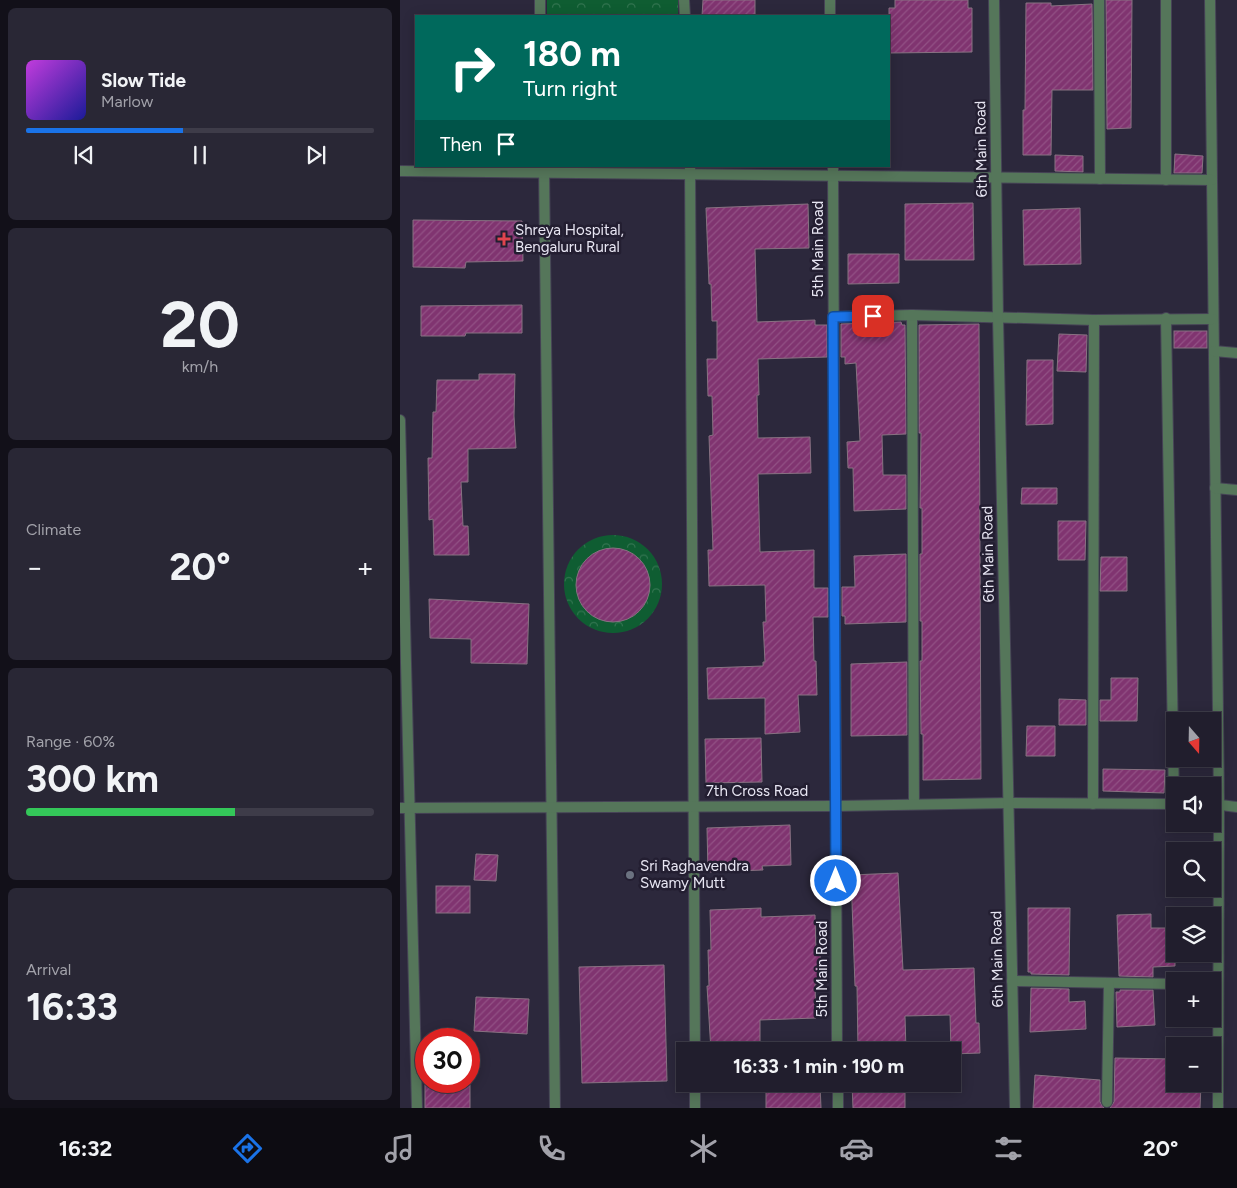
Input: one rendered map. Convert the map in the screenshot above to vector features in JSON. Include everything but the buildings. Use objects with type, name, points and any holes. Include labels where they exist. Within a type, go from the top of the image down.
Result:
[{"type":"street","points":[[540,0],[540,15]]},
{"type":"street","points":[[684,0],[685,15]]},
{"type":"street","points":[[830,0],[830,15]]},
{"type":"street","name":"6th Main Road","points":[[994,0],[998,318],[1015,1108]]},
{"type":"street","points":[[1099,0],[1100,179]]},
{"type":"street","points":[[1166,0],[1166,180]]},
{"type":"street","points":[[1210,0],[1216,777]]},
{"type":"street","points":[[544,170],[555,1108]]},
{"type":"street","points":[[691,170],[695,1042]]},
{"type":"street","points":[[400,171],[833,171],[997,178],[1212,180]]},
{"type":"street","name":"5th Main Road","points":[[833,171],[837,1042]]},
{"type":"street","points":[[833,317],[912,316],[1094,320],[1213,319]]},
{"type":"street","points":[[912,316],[914,804]]},
{"type":"street","points":[[1166,318],[1174,777]]},
{"type":"street","points":[[1093,804],[1094,320]]},
{"type":"street","points":[[1214,351],[1237,353]]},
{"type":"street","points":[[400,420],[405,808],[417,1108]]},
{"type":"street","points":[[1215,488],[1237,490]]},
{"type":"street","name":"7th Cross Road","points":[[405,808],[836,806],[1009,803],[1166,804]]},
{"type":"street","points":[[1221,805],[1237,808]]},
{"type":"street","points":[[1215,972],[1216,832]]},
{"type":"street","points":[[1012,981],[1166,984]]},
{"type":"street","points":[[1107,1102],[1109,983]]},
{"type":"street","points":[[1216,1027],[1218,1108]]},
{"type":"street","points":[[695,1092],[695,1108]]},
{"type":"street","points":[[838,1092],[838,1108]]},
{"type":"green space","points":[[547,0],[678,0],[678,15],[547,15]]},
{"type":"green space","points":[[613,535],[632,539],[648,549],[658,565],[662,584],[658,603],[648,619],[632,629],[613,633],[594,629],[578,619],[568,603],[564,584],[568,565],[578,549],[594,539]]},
{"type":"place","name":"Shreya Hospital, Bengaluru Rural","points":[[504,239]]},
{"type":"place","name":"Sri Raghavendra Swamy Mutt","points":[[630,875]]},
{"type":"route","points":[[836,881],[833,317],[873,316]]}]
